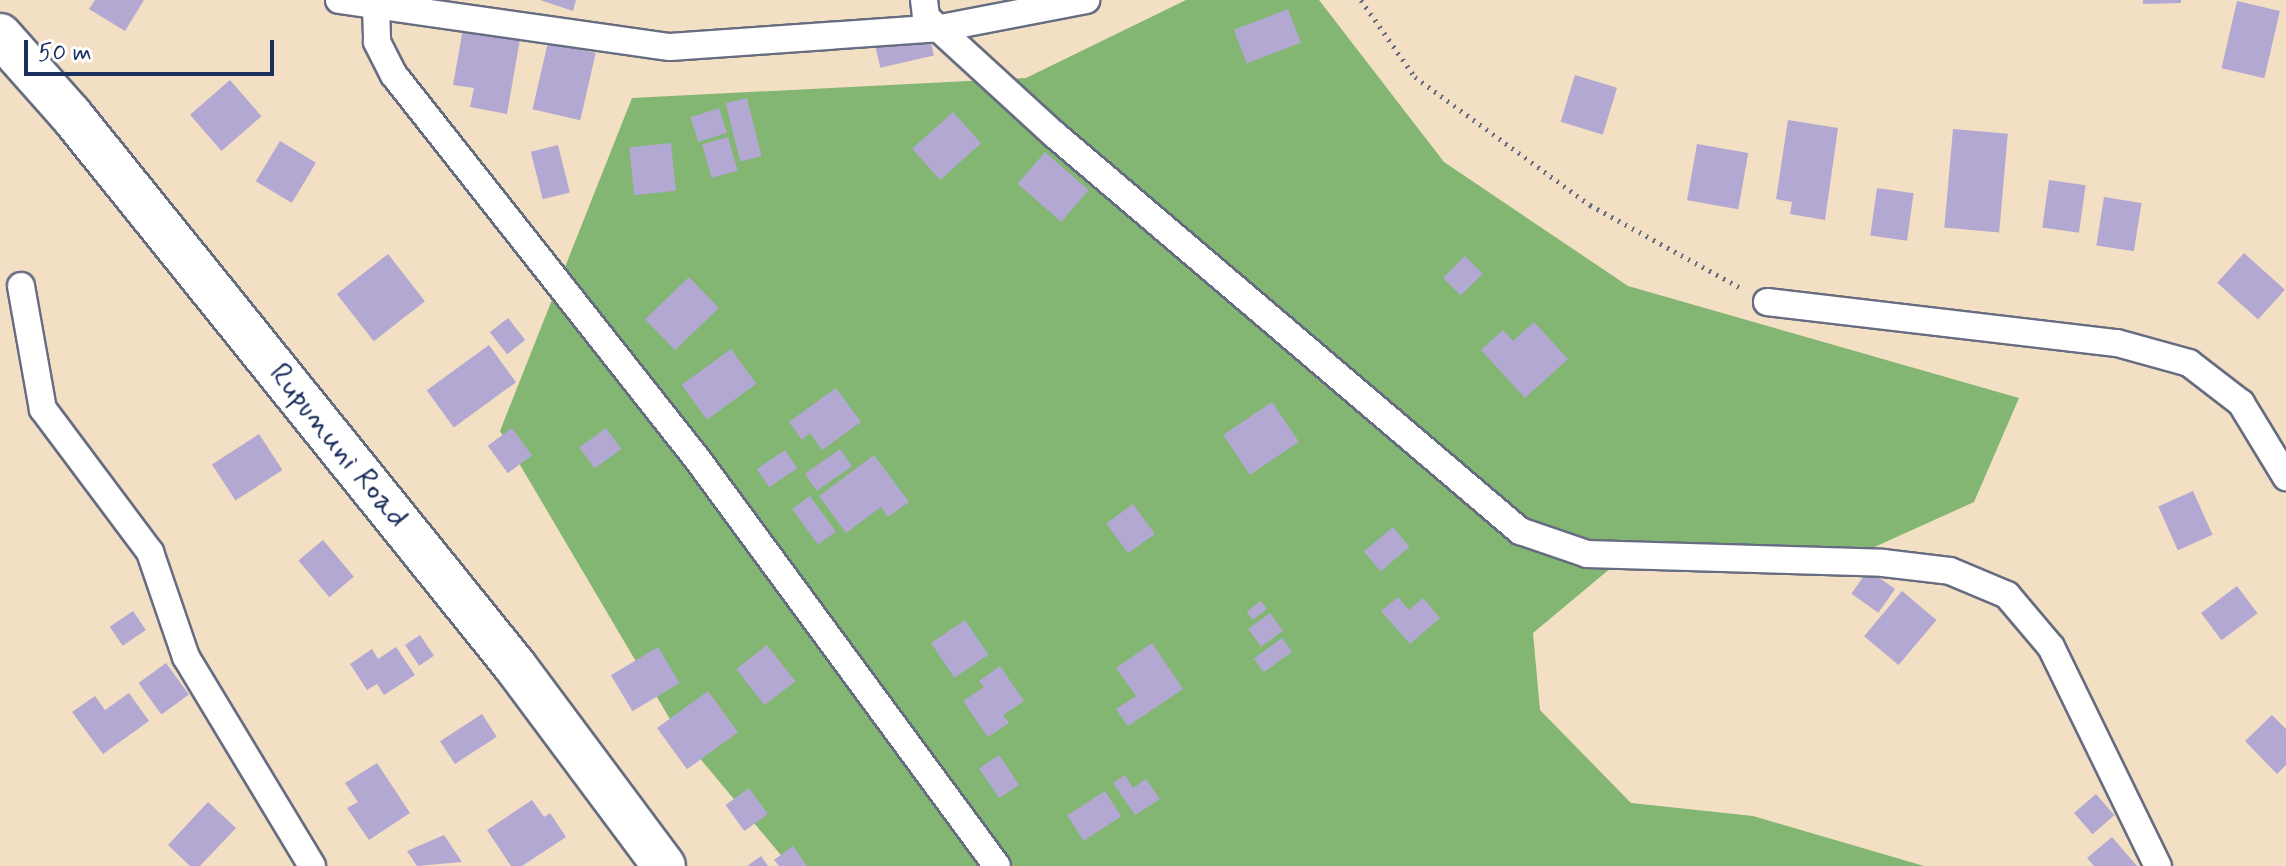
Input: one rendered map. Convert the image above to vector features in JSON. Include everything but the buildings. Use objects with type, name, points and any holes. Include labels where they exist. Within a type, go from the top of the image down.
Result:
[{"type":"main road","name":"Rupununi Road","points":[[0,35],[71,115],[505,654],[664,866]]},
{"type":"street","points":[[339,0],[376,8],[550,26],[670,47],[941,28],[1086,0]]},
{"type":"street","points":[[924,0],[926,17],[1055,135],[1520,531],[1587,554],[1809,559],[1936,569],[2007,595],[2051,647],[2158,866]]},
{"type":"street","points":[[376,8],[377,42],[394,75],[698,460],[997,866]]},
{"type":"street","points":[[21,286],[43,409],[150,552],[186,657],[312,866]]},
{"type":"street","points":[[1767,302],[2117,343],[2189,363],[2241,403],[2286,477]]},
{"type":"path","points":[[1361,0],[1415,77],[1590,205],[1767,302]]},
{"type":"green space","points":[[1186,0],[1319,0],[1444,162],[1628,286],[2019,398],[1974,502],[1859,554],[1772,546],[1624,557],[1533,633],[1540,710],[1631,803],[1753,816],[1924,866],[790,866],[677,731],[500,431],[632,98],[1026,78]]}]
